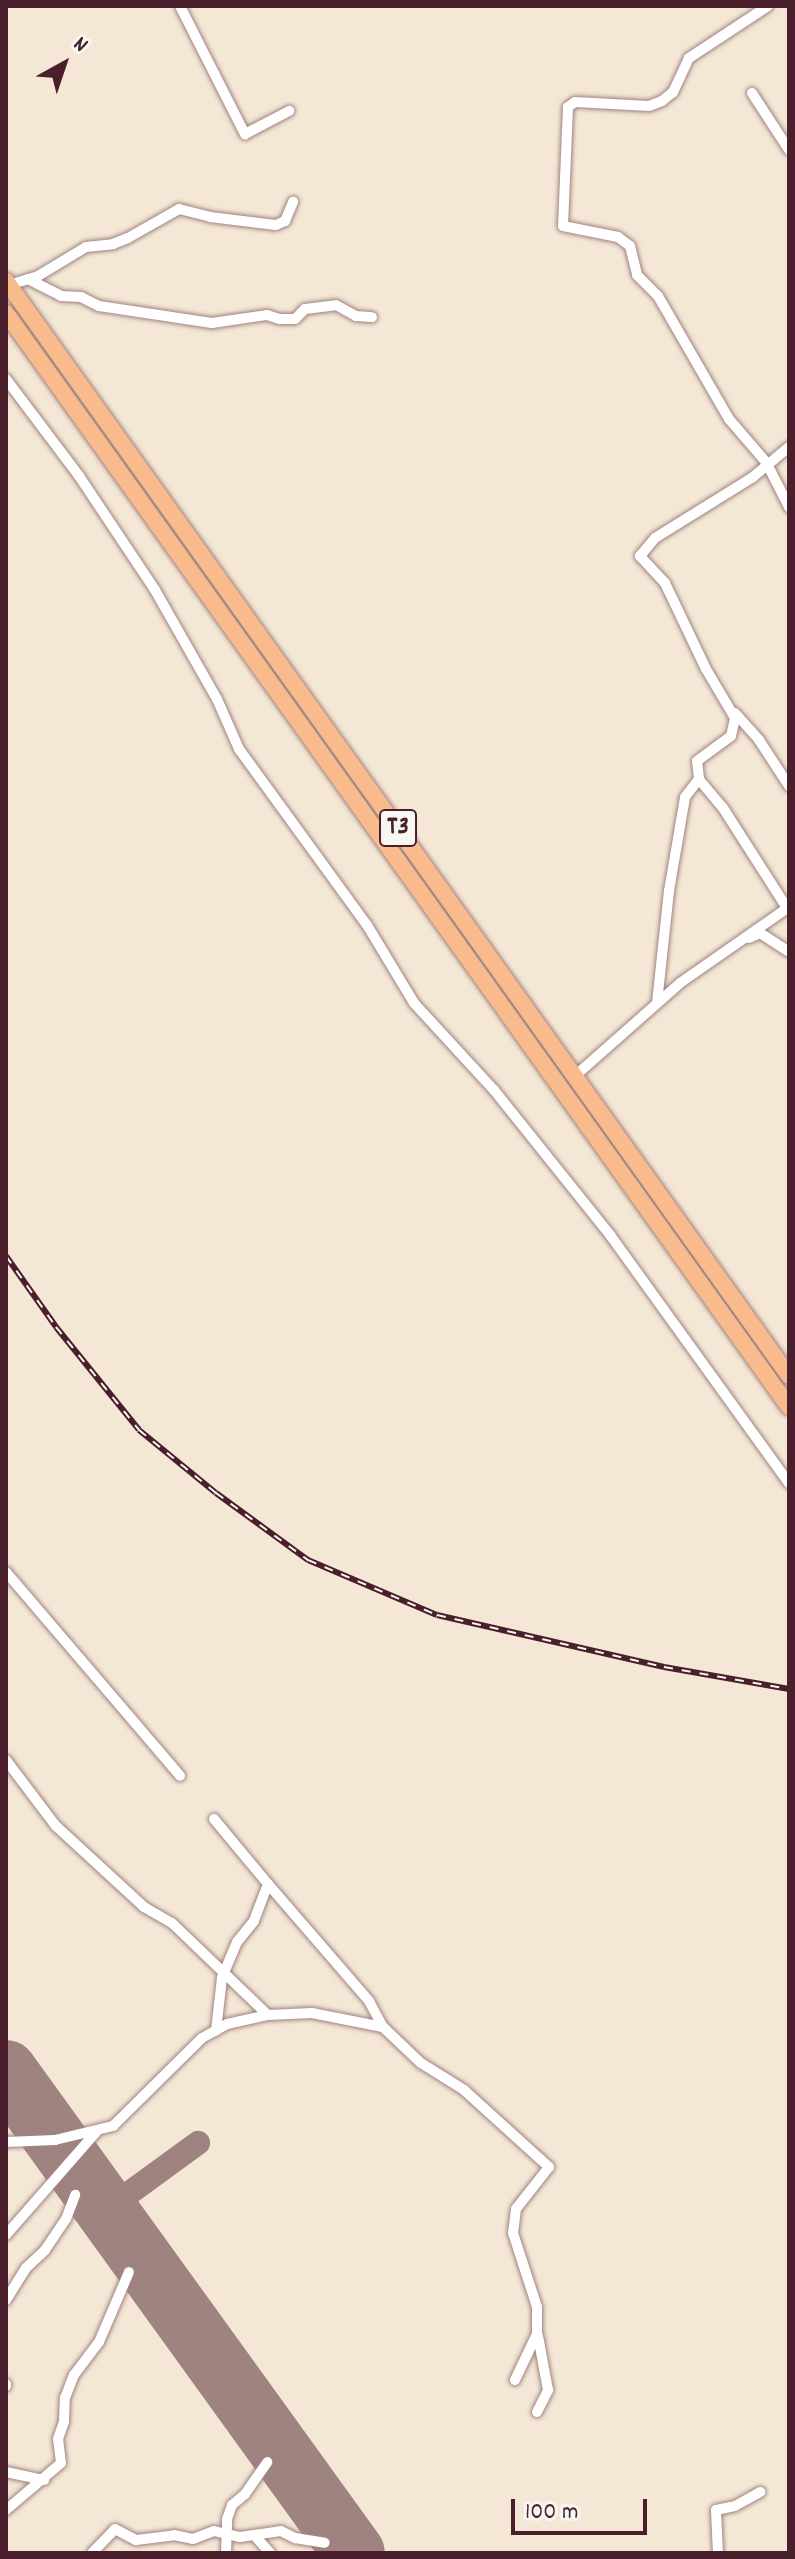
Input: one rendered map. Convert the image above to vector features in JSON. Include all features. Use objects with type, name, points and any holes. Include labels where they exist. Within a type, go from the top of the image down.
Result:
[{"type":"highway","name":"T3","points":[[7,283],[789,1376]]},
{"type":"highway","name":"T3","points":[[6,313],[789,1407]]},
{"type":"street","points":[[180,6],[245,134],[289,111]]},
{"type":"street","points":[[768,6],[689,58],[673,92],[662,101],[649,106],[575,102],[568,107],[563,226],[618,237],[630,246],[637,275],[658,296],[729,419],[766,464],[789,507]]},
{"type":"street","points":[[752,93],[789,150]]},
{"type":"street","points":[[7,283],[28,279],[86,247],[113,244],[128,238],[179,209],[234,221],[276,225],[285,221],[293,202]]},
{"type":"street","points":[[28,279],[61,296],[81,297],[99,306],[212,323],[267,315],[295,319],[305,309],[331,305],[356,316],[372,317]]},
{"type":"street","points":[[6,379],[79,476],[155,590],[217,699],[239,749],[367,925],[414,1003],[494,1090],[610,1235],[789,1483]]},
{"type":"street","points":[[575,1076],[657,1003],[788,907],[723,808],[699,779],[697,761],[735,731],[735,718],[706,669],[665,583],[640,556],[655,538],[753,477],[789,447]]},
{"type":"street","points":[[728,705],[759,740],[789,786]]},
{"type":"street","points":[[657,1003],[669,891],[685,797],[699,779]]},
{"type":"street","points":[[736,943],[760,933],[789,952]]},
{"type":"street","points":[[6,1572],[180,1776]]},
{"type":"street","points":[[6,1760],[56,1826],[144,1907],[172,1923],[268,2015]]},
{"type":"street","points":[[214,1819],[369,2001],[383,2027],[421,2063],[464,2090],[549,2167],[516,2209],[513,2233],[537,2307],[537,2334],[548,2390],[537,2412]]},
{"type":"street","points":[[216,2031],[223,1974],[237,1942],[254,1921],[268,1884]]},
{"type":"street","points":[[6,2142],[55,2140],[113,2126],[202,2038],[268,2015],[312,2013],[383,2027]]},
{"type":"street","points":[[6,2235],[98,2129]]},
{"type":"street","points":[[6,2300],[26,2268],[45,2250],[66,2219],[75,2195]]},
{"type":"street","points":[[6,2510],[61,2463],[58,2439],[64,2422],[65,2398],[74,2375],[99,2342],[129,2272]]},
{"type":"street","points":[[515,2380],[537,2334]]},
{"type":"street","points":[[226,2553],[229,2534],[227,2519],[232,2505],[245,2494],[267,2462]]},
{"type":"street","points":[[6,2472],[44,2480]]},
{"type":"street","points":[[718,2553],[716,2510],[735,2506],[760,2492]]},
{"type":"street","points":[[92,2553],[115,2529],[136,2540],[174,2535],[193,2539],[214,2531],[254,2535],[281,2531],[295,2538],[325,2543]]},
{"type":"street","points":[[254,2535],[270,2553]]},
{"type":"taxiway","points":[[106,2210],[198,2143]]},
{"type":"runway","points":[[6,2071],[354,2553]]},
{"type":"railway","points":[[6,1256],[56,1327],[139,1430],[216,1493],[308,1560],[437,1615],[664,1667],[789,1689]]}]
